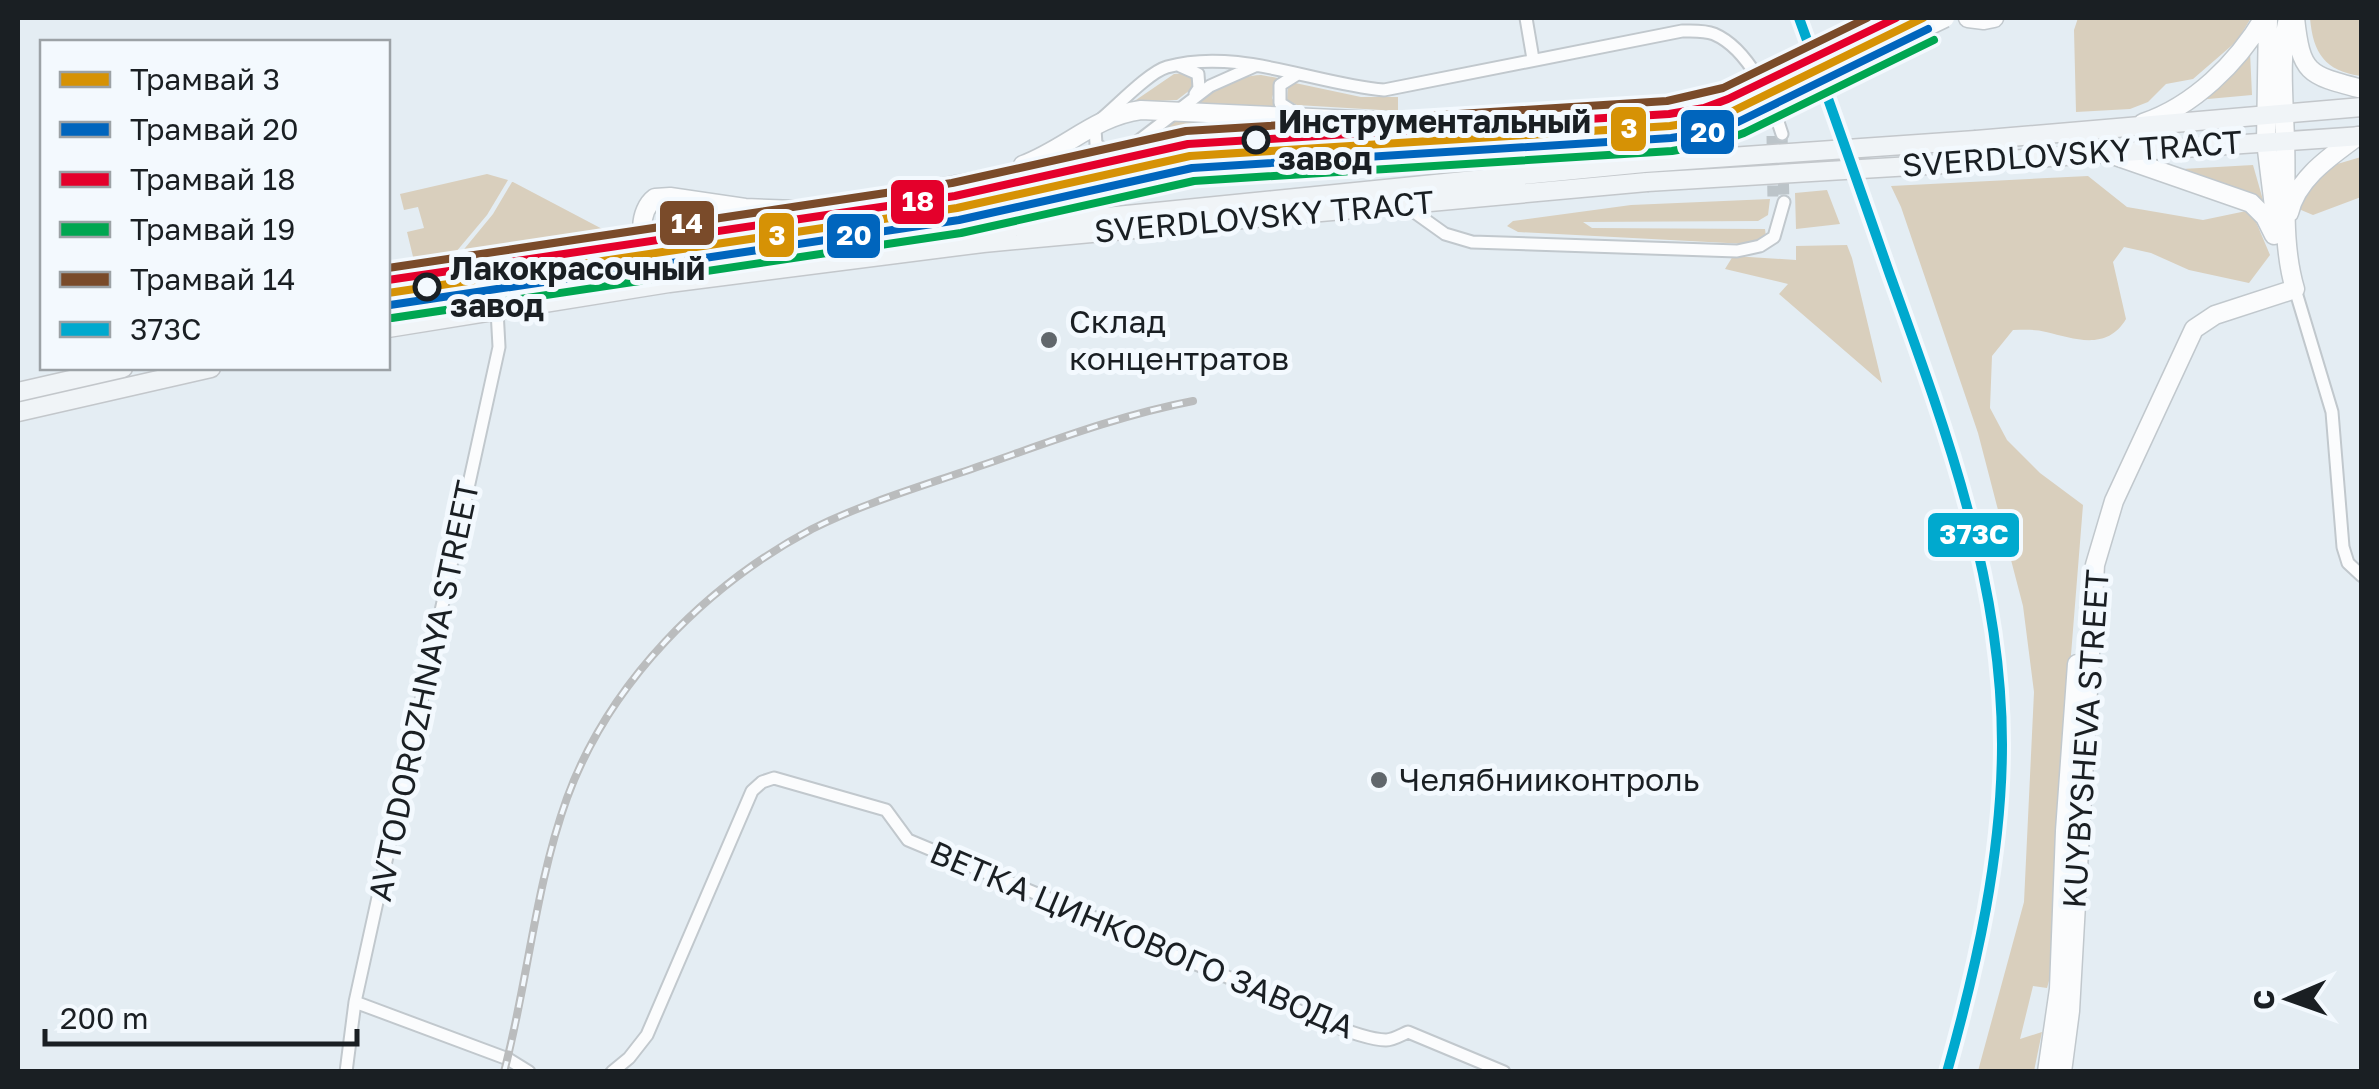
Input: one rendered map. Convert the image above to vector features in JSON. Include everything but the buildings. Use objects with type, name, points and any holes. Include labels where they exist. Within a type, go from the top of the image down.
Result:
[{"type":"main road","points":[[985,180],[1043,158],[1100,120],[1127,112],[1184,106],[1420,124],[1666,110],[1710,101],[1886,18]]},
{"type":"main road","points":[[632,270],[644,260],[648,248],[644,212],[655,198],[798,210],[870,201],[1124,152],[1159,149],[1210,169],[1237,168],[1711,130],[1946,18]]},
{"type":"main road","points":[[1968,18],[1994,18]]},
{"type":"main road","points":[[2266,18],[2274,114],[2285,141],[2289,286]]},
{"type":"main road","points":[[2120,130],[2161,117],[2192,97],[2245,50],[2266,18]]},
{"type":"main road","points":[[2289,286],[2278,244],[2266,142],[2274,114],[2284,34],[2291,18]]},
{"type":"main road","points":[[2291,18],[2299,54],[2309,69],[2322,79],[2362,89]]},
{"type":"main road","name":"SVERDLOVSKY TRACT","points":[[390,327],[632,270],[991,227],[1644,163],[2120,130],[2362,107]]},
{"type":"main road","points":[[2286,223],[2293,198],[2322,162],[2360,136]]},
{"type":"main road","name":"SVERDLOVSKY TRACT","points":[[390,308],[669,283],[983,243],[1647,182],[2360,136]]},
{"type":"main road","points":[[2104,152],[2250,203],[2264,217],[2278,244]]},
{"type":"main road","points":[[648,248],[659,257],[680,264]]},
{"type":"main road","name":"KUYBYSHEVA STREET","points":[[2062,1072],[2070,1010],[2082,590],[2094,532],[2182,336],[2198,316],[2211,308],[2289,286]]},
{"type":"main road","points":[[18,392],[114,370]]},
{"type":"main road","points":[[18,412],[201,370]]},
{"type":"main road","name":"KUYBYSHEVA STREET","points":[[2047,1072],[2059,989],[2065,831],[2079,727]]},
{"type":"street","points":[[1526,18],[1533,59]]},
{"type":"street","points":[[1255,66],[1227,76],[1124,152],[1107,152],[1096,144],[1095,130],[1100,120],[1164,68],[1224,63],[1255,66],[1384,90],[1682,31],[1704,31],[1726,41],[1742,59],[1776,116],[1777,135]]},
{"type":"street","points":[[1179,66],[1192,70],[1200,80],[1199,88],[1184,106]]},
{"type":"street","points":[[1298,74],[1280,85],[1278,93],[1287,109],[1305,118]]},
{"type":"street","points":[[1403,204],[1445,234],[1472,242],[1737,251],[1760,246],[1774,237],[1779,202]]},
{"type":"street","points":[[2289,286],[2302,314],[2332,412],[2343,548],[2348,563],[2362,576]]},
{"type":"street","name":"AVTODOROZHNAYA STREET","points":[[346,1072],[354,1002],[499,347],[496,300]]},
{"type":"street","name":"ВЕТКА ЦИНКОВОГО ЗАВОДА","points":[[612,1072],[647,1035],[752,791],[774,778],[886,810],[908,840],[1102,921],[1131,939],[1288,1007],[1389,1040],[1408,1032],[1504,1072]]},
{"type":"street","points":[[354,1002],[508,1059],[528,1072]]},
{"type":"shaded area","points":[[2078,18],[2251,18],[2237,41],[2193,79],[2166,84],[2148,102],[2130,109],[2076,112],[2074,30]]},
{"type":"shaded area","points":[[2310,18],[2361,18],[2361,76],[2338,70],[2323,58],[2314,41]]},
{"type":"shaded area","points":[[2250,52],[2252,95],[2197,100]]},
{"type":"shaded area","points":[[1174,74],[1194,75],[1194,87],[1177,100],[1133,102]]},
{"type":"shaded area","points":[[1261,75],[1278,78],[1272,98],[1279,109],[1196,104],[1226,84]]},
{"type":"shaded area","points":[[1295,83],[1361,97],[1398,97],[1398,111],[1297,105],[1287,100],[1288,86]]},
{"type":"shaded area","points":[[1180,117],[1386,132],[1187,148],[1157,136]]},
{"type":"shaded area","points":[[2361,157],[2361,197],[2313,215],[2294,207],[2327,167]]},
{"type":"shaded area","points":[[2253,165],[2263,200],[2182,169]]},
{"type":"shaded area","points":[[487,174],[508,180],[487,215],[440,271],[439,265],[416,269],[407,232],[424,228],[418,207],[404,210],[400,194]]},
{"type":"shaded area","points":[[2088,176],[2127,207],[2203,220],[2251,210],[2270,255],[2249,283],[2189,270],[2151,253],[2124,247],[2113,262],[2126,319],[2110,336],[2090,340],[2038,330],[2013,330],[1992,356],[1990,408],[2007,440],[2040,473],[2083,505],[2054,867],[2057,952],[2047,988],[2033,986],[2020,1039],[2042,1032],[2034,1071],[1978,1071],[2024,902],[2034,692],[2023,606],[1978,433],[1891,186]]},
{"type":"shaded area","points":[[512,182],[627,242],[447,270],[493,214]]},
{"type":"shaded area","points":[[1827,190],[1840,224],[1796,229],[1795,193]]},
{"type":"shaded area","points":[[1770,199],[1768,215],[1758,221],[1583,222],[1592,228],[1765,229],[1766,237],[1746,244],[1518,232],[1507,226],[1513,221],[1631,205]]},
{"type":"shaded area","points":[[1847,245],[1882,383],[1779,294],[1788,284],[1725,269],[1733,256],[1796,260],[1796,246]]},
{"type":"tunnel","points":[[1782,134],[1784,202]]},
{"type":"tunnel","points":[[1772,136],[1773,202]]},
{"type":"railway","points":[[504,1072],[539,900],[567,798],[608,715],[665,642],[734,579],[772,552],[853,510],[1086,429],[1193,401]]},
{"type":"tram line","name":"14","points":[[390,268],[952,183],[1186,131],[1667,101],[1723,88],[1867,18]]},
{"type":"tram line","name":"18","points":[[390,280],[955,196],[1188,144],[1669,114],[1704,108],[1896,18]]},
{"type":"tram line","name":"3","points":[[390,293],[957,208],[1190,156],[1670,126],[1707,120],[1923,18]]},
{"type":"tram line","name":"20","points":[[390,305],[959,220],[1192,168],[1671,138],[1710,132],[1928,29]]},
{"type":"tram line","name":"19","points":[[392,318],[961,233],[1194,181],[1672,151],[1713,144],[1744,133],[1934,40]]},
{"type":"transit line","name":"373C","points":[[1799,18],[1950,447],[1967,505],[1992,623],[2002,744],[1998,827],[1978,950],[1947,1072]]},
{"type":"place","name":"Инструментальный завод","points":[[1256,140]]},
{"type":"place","name":"Лакокрасочный завод","points":[[427,287]]},
{"type":"place","name":"Склад концентратов","points":[[1049,340]]},
{"type":"place","name":"Челябнииконтроль","points":[[1379,780]]}]
